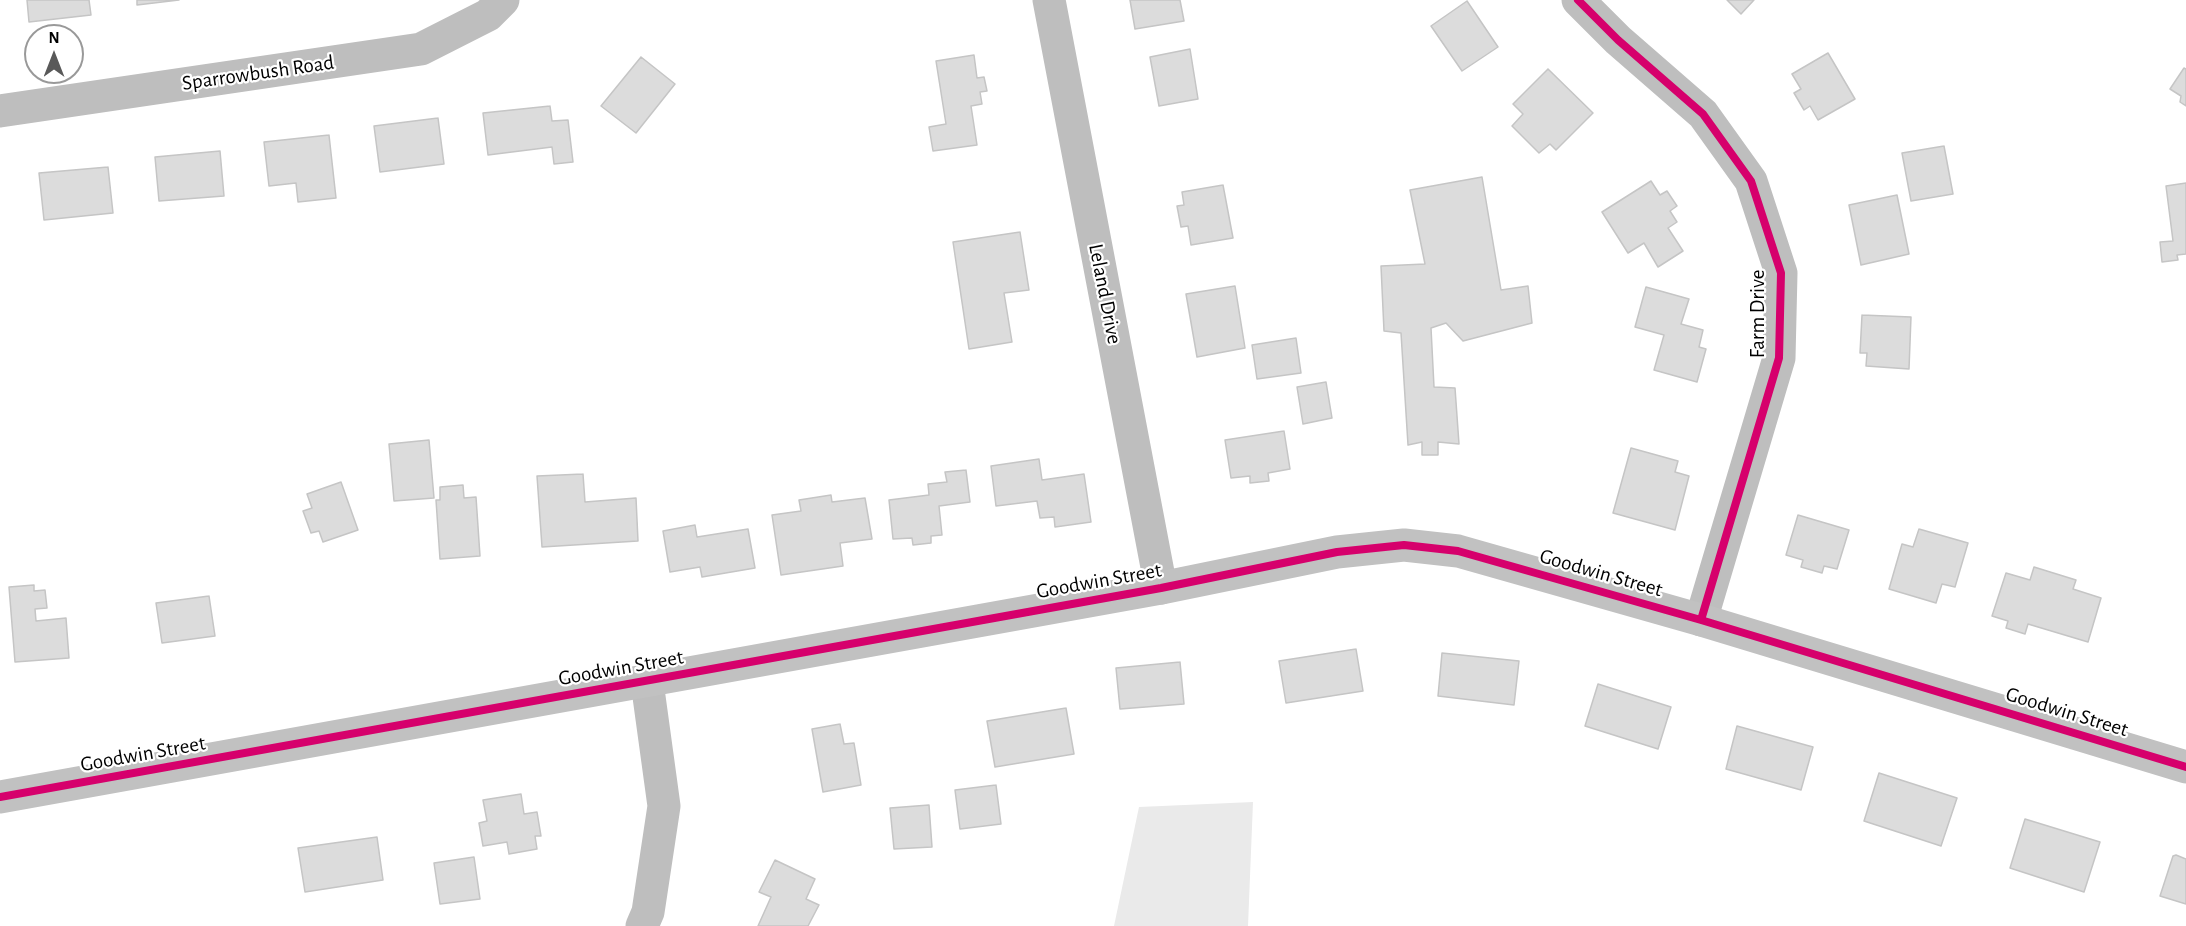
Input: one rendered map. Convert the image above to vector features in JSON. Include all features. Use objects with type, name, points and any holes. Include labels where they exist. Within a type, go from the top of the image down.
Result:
[{"type":"street","name":"Sparrowbush Road","points":[[0,111],[421,50],[488,15],[503,0]]},
{"type":"street","name":"Leland Drive","points":[[1049,0],[1161,588]]},
{"type":"street","name":"Farm Drive","points":[[1578,0],[1618,40],[1703,114],[1751,181],[1781,273],[1779,358],[1701,620]]},
{"type":"street","name":"Goodwin Street","points":[[0,797],[1161,588],[1337,552],[1404,545],[1458,551],[1701,620],[2186,767]]},
{"type":"street","points":[[642,926],[648,912],[664,806],[647,682]]},
{"type":"shaded area","points":[[1253,802],[1248,926],[1114,926],[1139,807]]},
{"type":"building","points":[[27,0],[89,0],[91,15],[29,22]]},
{"type":"building","points":[[137,0],[179,0],[137,5]]},
{"type":"building","points":[[1130,0],[1180,0],[1184,21],[1135,29]]},
{"type":"building","points":[[1727,0],[1754,0],[1741,14]]},
{"type":"building","points":[[1467,1],[1498,47],[1462,71],[1431,26]]},
{"type":"building","points":[[1190,49],[1198,99],[1159,106],[1150,57]]},
{"type":"building","points":[[1828,53],[1855,99],[1818,120],[1810,106],[1804,110],[1794,93],[1801,89],[1792,74]]},
{"type":"building","points":[[974,55],[977,78],[984,77],[987,91],[980,92],[982,104],[971,106],[977,145],[933,151],[929,127],[946,124],[936,61]]},
{"type":"building","points":[[641,57],[675,84],[636,133],[601,106]]},
{"type":"building","points":[[2184,68],[2186,69],[2186,106],[2180,102],[2181,96],[2170,89]]},
{"type":"building","points":[[1548,69],[1593,113],[1556,150],[1550,144],[1539,153],[1512,126],[1523,114],[1513,104]]},
{"type":"building","points":[[550,106],[552,121],[568,120],[573,162],[554,164],[552,147],[488,155],[483,113]]},
{"type":"building","points":[[438,118],[444,164],[380,172],[374,126]]},
{"type":"building","points":[[329,135],[336,198],[298,202],[296,183],[269,186],[264,142]]},
{"type":"building","points":[[1944,146],[1953,194],[1911,201],[1902,153]]},
{"type":"building","points":[[220,151],[224,196],[159,201],[155,157]]},
{"type":"building","points":[[108,167],[113,213],[44,220],[39,173]]},
{"type":"building","points":[[1482,177],[1501,290],[1528,286],[1532,323],[1463,341],[1446,323],[1431,328],[1434,387],[1455,388],[1459,444],[1438,442],[1438,455],[1422,455],[1422,442],[1408,445],[1401,333],[1384,331],[1381,266],[1425,264],[1410,190]]},
{"type":"building","points":[[1651,181],[1660,195],[1667,191],[1677,206],[1670,211],[1677,222],[1668,228],[1683,251],[1658,267],[1644,243],[1628,253],[1602,212]]},
{"type":"building","points":[[2186,183],[2186,254],[2177,255],[2178,260],[2162,262],[2160,242],[2173,241],[2166,186]]},
{"type":"building","points":[[1223,185],[1233,238],[1191,245],[1188,226],[1181,227],[1177,206],[1184,205],[1182,192]]},
{"type":"building","points":[[1897,195],[1909,254],[1861,265],[1849,205]]},
{"type":"building","points":[[1020,232],[1029,290],[1004,293],[1012,342],[969,349],[953,242]]},
{"type":"building","points":[[1235,286],[1245,348],[1197,357],[1186,294]]},
{"type":"building","points":[[1646,287],[1689,299],[1681,324],[1703,330],[1699,347],[1706,349],[1697,382],[1654,370],[1664,335],[1635,327]]},
{"type":"building","points":[[1862,315],[1911,317],[1909,369],[1866,366],[1867,353],[1860,353]]},
{"type":"building","points":[[1296,338],[1301,373],[1257,379],[1252,345]]},
{"type":"building","points":[[1326,382],[1332,418],[1303,424],[1297,387]]},
{"type":"building","points":[[1284,431],[1290,469],[1268,473],[1269,481],[1250,483],[1250,476],[1231,478],[1225,440]]},
{"type":"building","points":[[429,440],[434,498],[394,501],[389,444]]},
{"type":"building","points":[[1631,448],[1678,461],[1675,472],[1689,476],[1675,530],[1613,513]]},
{"type":"building","points":[[1039,459],[1042,480],[1084,474],[1091,522],[1055,527],[1054,517],[1040,518],[1037,501],[996,506],[991,466]]},
{"type":"building","points":[[966,470],[970,502],[939,506],[942,535],[931,536],[931,543],[913,545],[912,538],[893,539],[889,500],[929,495],[928,484],[947,482],[945,472]]},
{"type":"building","points":[[583,474],[585,502],[636,498],[638,541],[542,547],[537,476]]},
{"type":"building","points":[[341,482],[358,530],[323,542],[319,531],[311,533],[303,511],[312,508],[307,494]]},
{"type":"building","points":[[463,485],[464,498],[476,497],[480,556],[440,559],[436,500],[440,500],[440,487]]},
{"type":"building","points":[[831,495],[832,502],[865,498],[872,539],[840,543],[843,566],[781,575],[772,515],[801,511],[799,500]]},
{"type":"building","points":[[1798,515],[1849,530],[1837,569],[1824,566],[1822,573],[1801,567],[1803,560],[1786,555]]},
{"type":"building","points":[[695,525],[697,537],[748,529],[755,568],[702,577],[700,567],[670,572],[663,531]]},
{"type":"building","points":[[1919,529],[1968,543],[1955,587],[1942,584],[1936,603],[1889,589],[1902,544],[1913,547]]},
{"type":"building","points":[[2034,567],[2076,580],[2073,589],[2101,598],[2088,642],[2028,624],[2025,634],[2006,628],[2008,621],[1992,616],[2006,573],[2030,580]]},
{"type":"building","points":[[34,585],[34,591],[45,590],[47,608],[35,609],[36,621],[66,618],[69,658],[15,662],[9,587]]},
{"type":"building","points":[[209,596],[215,636],[162,643],[156,603]]},
{"type":"building","points":[[1356,649],[1363,691],[1286,703],[1279,661]]},
{"type":"building","points":[[1442,653],[1519,661],[1514,705],[1438,696]]},
{"type":"building","points":[[1180,662],[1184,704],[1120,709],[1116,668]]},
{"type":"building","points":[[1598,684],[1671,707],[1658,749],[1585,726]]},
{"type":"building","points":[[1066,708],[1074,754],[995,767],[987,721]]},
{"type":"building","points":[[840,724],[844,744],[854,743],[861,785],[823,792],[812,729]]},
{"type":"building","points":[[1737,726],[1813,747],[1801,790],[1726,769]]},
{"type":"building","points":[[1879,773],[1957,798],[1941,846],[1864,821]]},
{"type":"building","points":[[996,785],[1001,824],[960,829],[955,790]]},
{"type":"building","points":[[521,794],[524,814],[537,812],[541,836],[535,836],[537,849],[509,854],[507,842],[483,846],[479,823],[487,821],[483,800]]},
{"type":"building","points":[[929,805],[932,847],[894,849],[890,808]]},
{"type":"building","points":[[2025,819],[2100,842],[2084,892],[2010,868]]},
{"type":"building","points":[[377,837],[383,880],[305,892],[298,848]]},
{"type":"building","points":[[2173,856],[2186,859],[2186,904],[2160,896]]},
{"type":"building","points":[[474,857],[480,899],[440,904],[434,863]]},
{"type":"building","points":[[775,860],[815,879],[806,899],[819,905],[808,926],[758,926],[771,897],[759,892]]},
{"type":"cycle path","points":[[1578,0],[1618,40],[1703,114],[1751,181],[1781,273],[1779,358],[1701,620]]},
{"type":"cycle path","points":[[0,797],[1161,588],[1337,552],[1404,545],[1458,551],[1701,620],[2186,767]]}]
